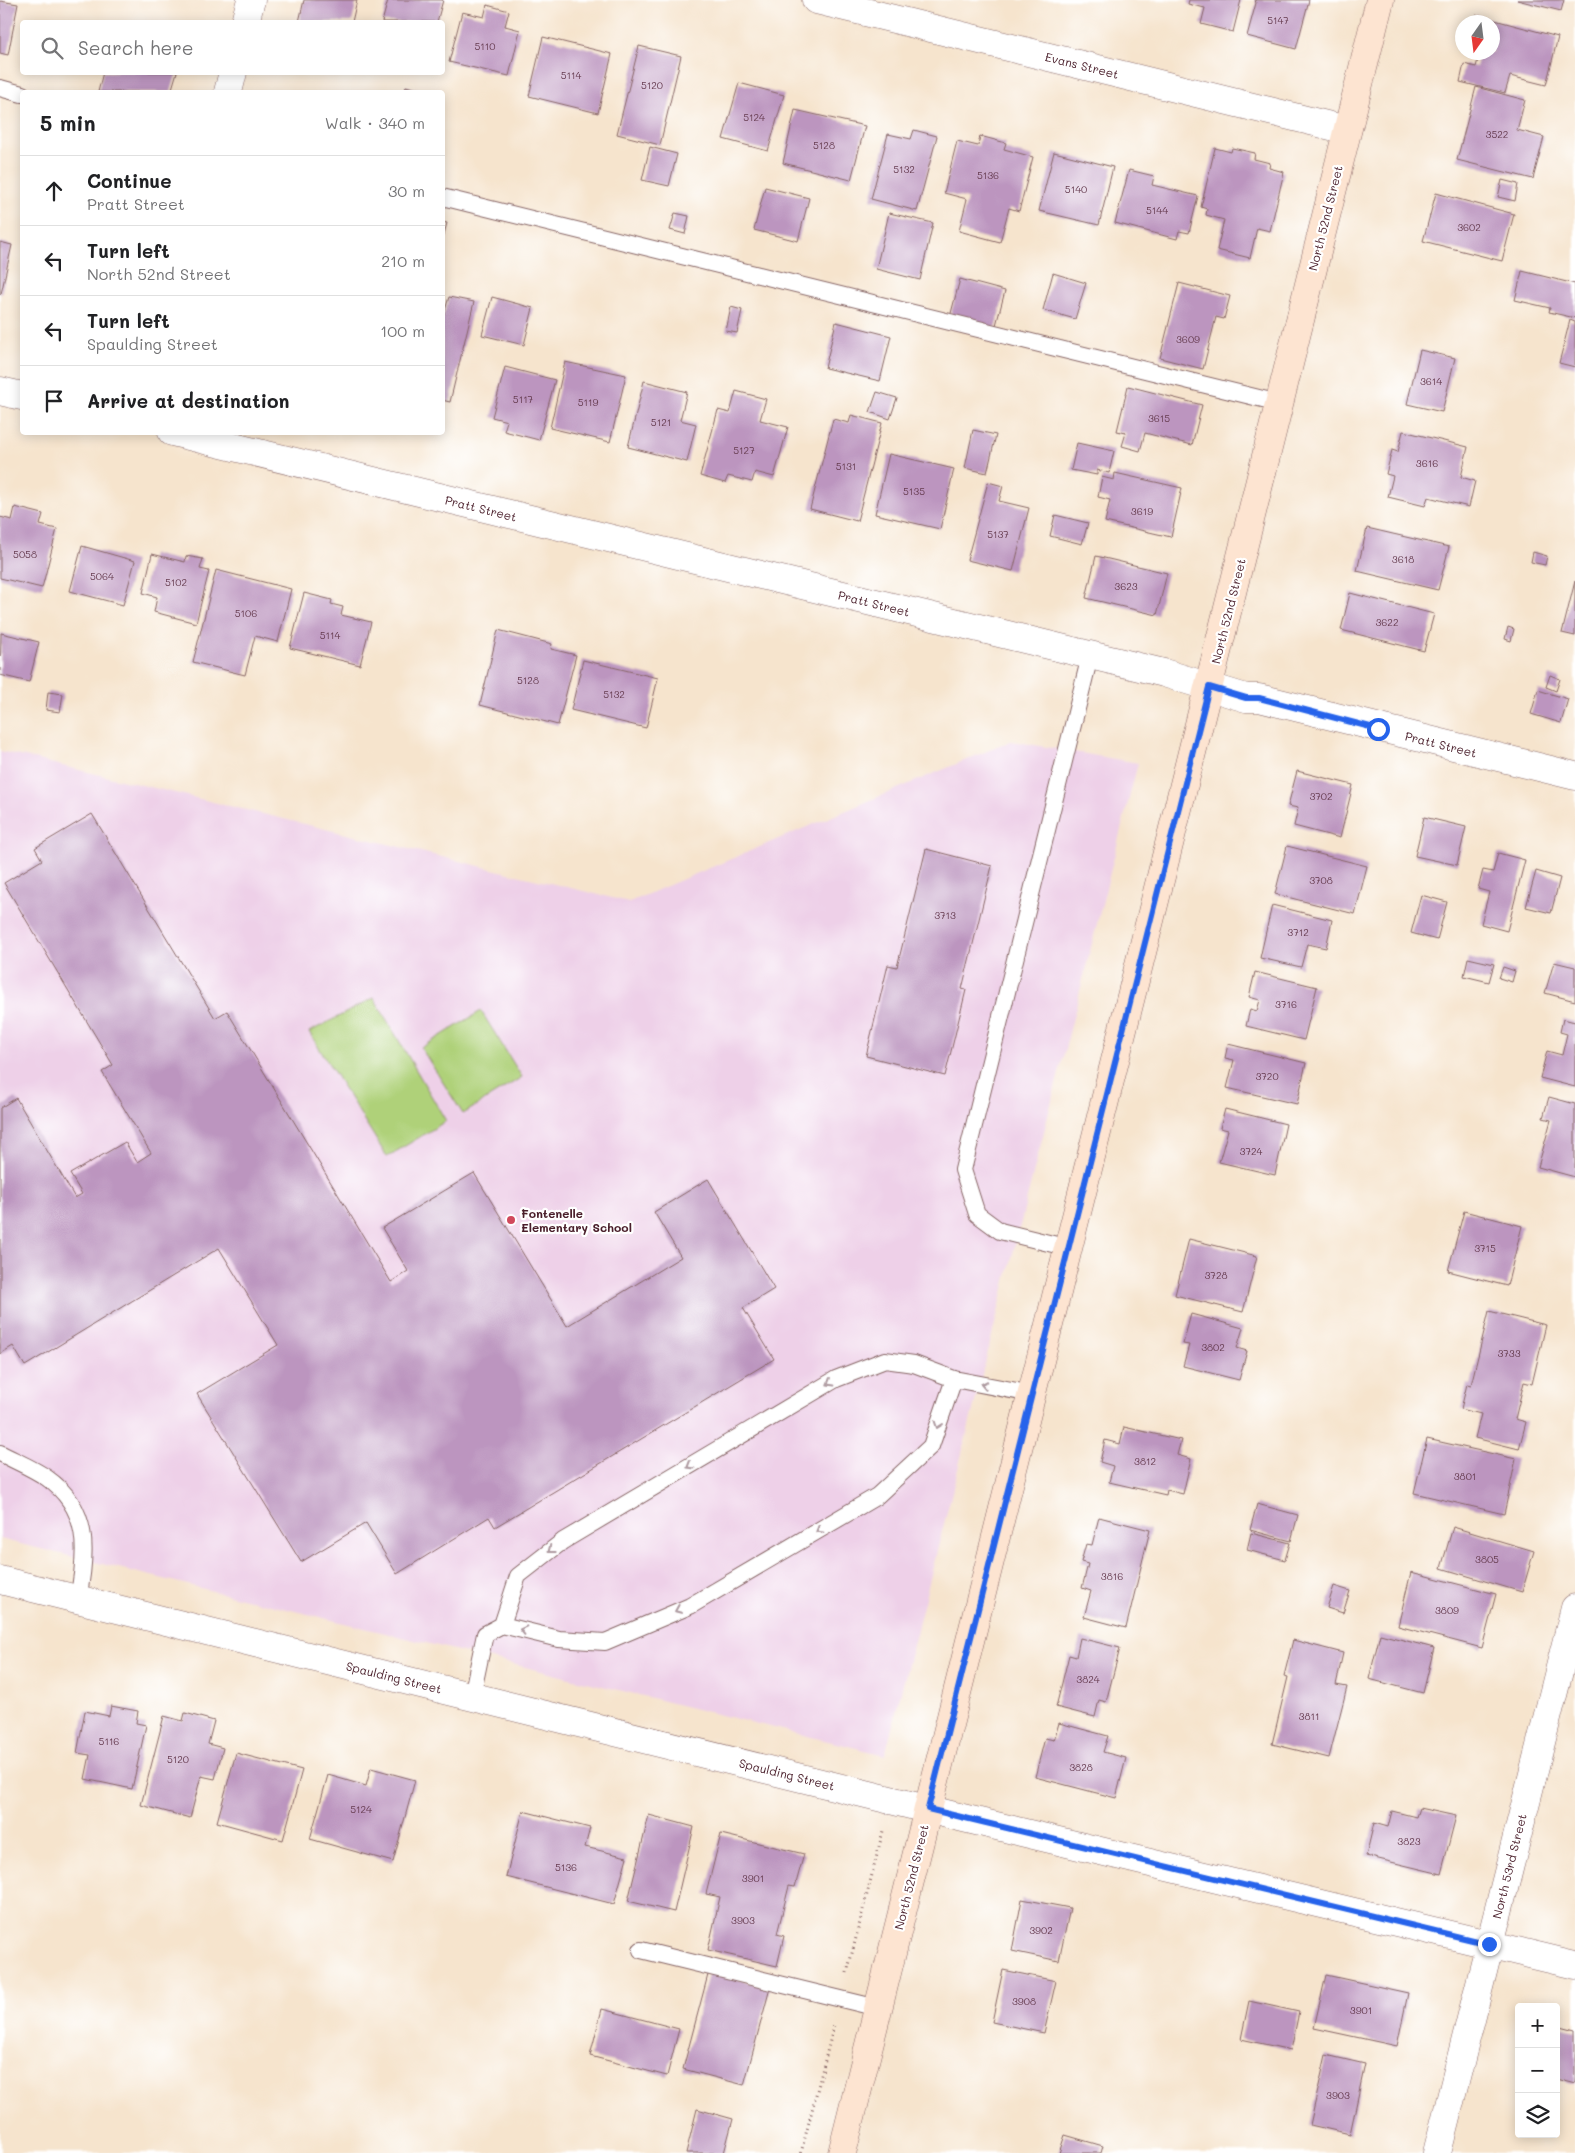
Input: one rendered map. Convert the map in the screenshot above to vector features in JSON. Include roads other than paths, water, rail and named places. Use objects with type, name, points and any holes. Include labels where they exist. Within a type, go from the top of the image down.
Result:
[{"type":"main road","name":"North 52nd Street","points":[[842,2153],[1380,0]]},
{"type":"street","points":[[246,20],[251,0]]},
{"type":"street","name":"Evans Street","points":[[816,0],[1347,130]]},
{"type":"street","points":[[228,90],[232,75]]},
{"type":"street","points":[[0,391],[20,396]]},
{"type":"street","name":"Pratt Street","points":[[184,435],[1090,656],[1246,698],[1259,698],[1575,776]]},
{"type":"street","name":"Spaulding Street","points":[[0,1580],[928,1809],[1575,1965]]},
{"type":"street","name":"North 53rd Street","points":[[1437,2153],[1575,1608]]},
{"type":"lane","points":[[0,88],[20,93]]},
{"type":"lane","points":[[445,198],[1279,403]]},
{"type":"lane","points":[[1068,1248],[1000,1231],[977,1214],[963,1170],[1090,656]]},
{"type":"lane","points":[[502,1625],[518,1576],[563,1541],[836,1379],[885,1360],[914,1364],[954,1379],[1032,1394]]},
{"type":"lane","points":[[472,1696],[484,1634],[502,1625],[559,1639],[605,1642],[690,1606],[877,1496],[930,1446],[954,1379]]},
{"type":"lane","points":[[0,1453],[47,1478],[66,1495],[76,1512],[86,1545],[85,1566],[78,1600]]},
{"type":"lane","points":[[641,1950],[878,2008]]},
{"type":"place","name":"Fontenelle Elementary School","points":[[511,1220]]}]
